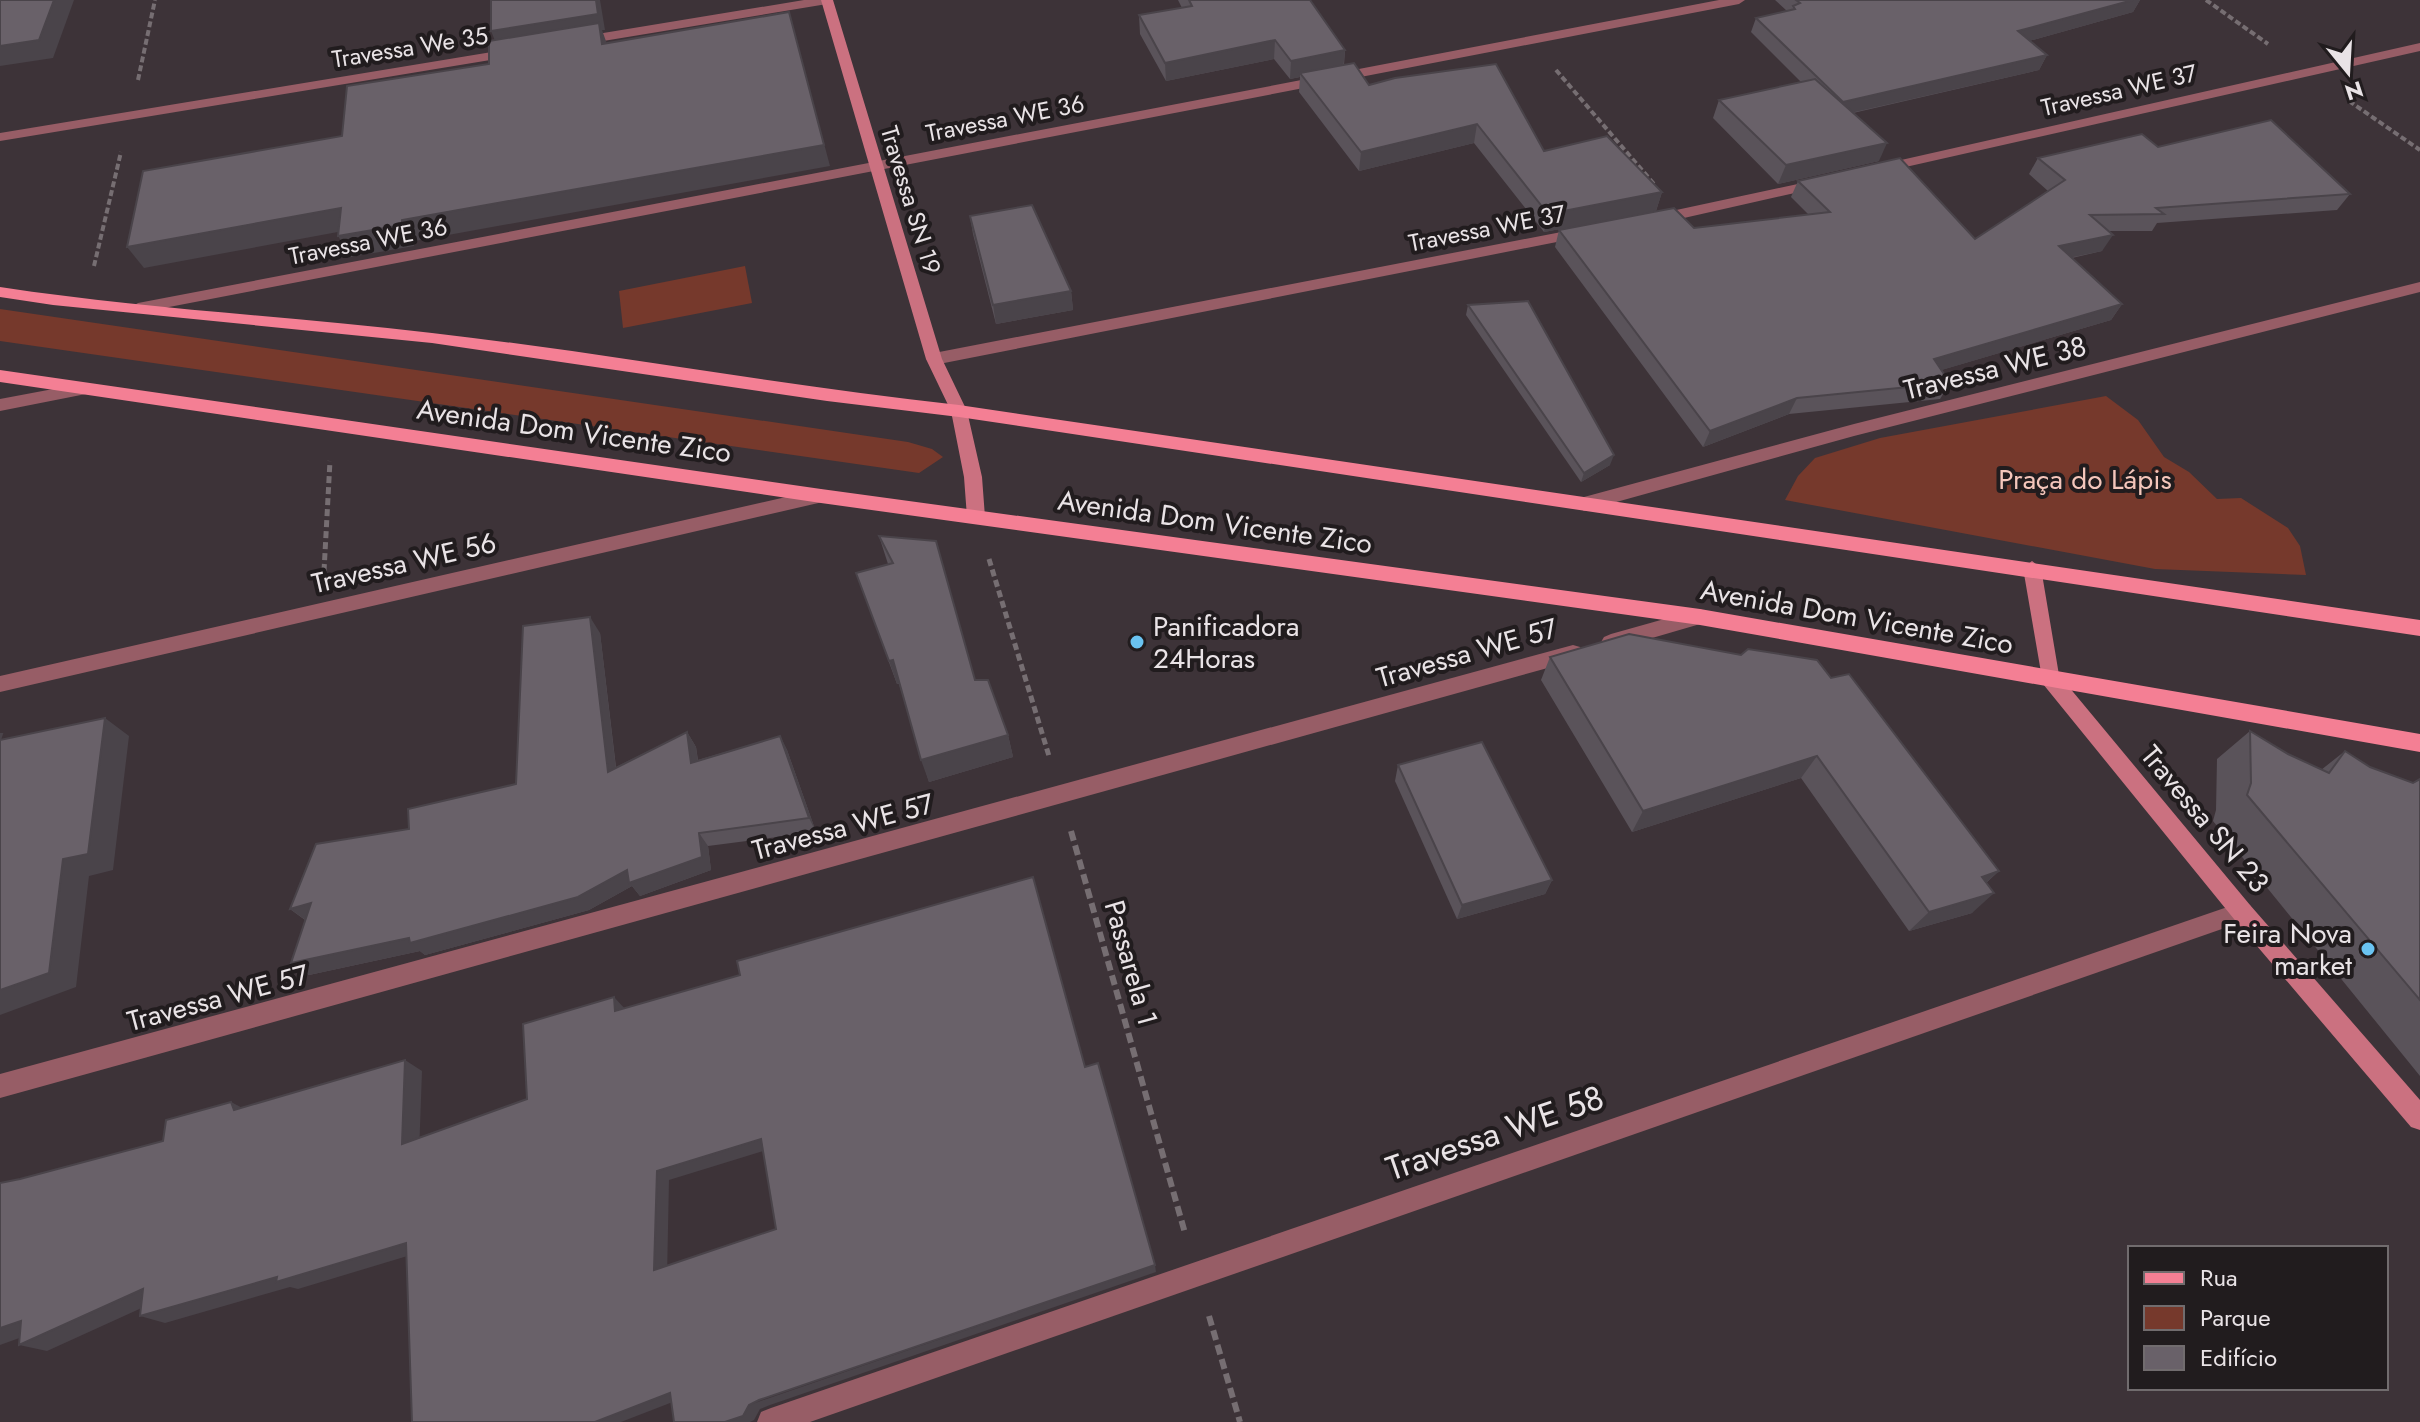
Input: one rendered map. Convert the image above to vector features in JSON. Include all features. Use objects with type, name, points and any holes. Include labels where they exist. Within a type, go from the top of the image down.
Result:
[{"type":"main road","name":"Travessa SN 19","points":[[827,0],[934,359],[959,411],[973,477],[976,517]]},
{"type":"main road","points":[[0,292],[84,306],[138,308],[435,338],[842,398],[959,411],[2420,628]]},
{"type":"main road","name":"Avenida Dom Vicente Zico","points":[[0,376],[821,496],[1700,617],[2420,743]]},
{"type":"main road","points":[[2032,568],[2050,678]]},
{"type":"main road","name":"Travessa SN 23","points":[[2050,678],[2242,912],[2420,1118]]},
{"type":"street","points":[[564,44],[827,0]]},
{"type":"street","name":"Travessa WE 36","points":[[138,308],[1739,0]]},
{"type":"street","name":"Travessa WE 37","points":[[1864,173],[2420,47]]},
{"type":"street","name":"Travessa We 35","points":[[0,137],[533,49]]},
{"type":"street","points":[[1633,224],[1833,180]]},
{"type":"street","name":"Travessa WE 37","points":[[934,359],[1602,230]]},
{"type":"street","name":"Travessa WE 38","points":[[1584,504],[1854,430],[2420,287]]},
{"type":"street","points":[[0,405],[85,389]]},
{"type":"street","name":"Travessa WE 56","points":[[0,684],[821,496]]},
{"type":"street","name":"Travessa WE 57","points":[[0,1086],[1061,796],[1700,617]]},
{"type":"street","name":"Travessa WE 58","points":[[771,1422],[2242,912]]},
{"type":"path","points":[[322,611],[332,424]]},
{"type":"path","name":"Passarela 1","points":[[976,517],[1061,796],[1240,1422]]},
{"type":"green space","points":[[745,266],[752,303],[623,328],[619,291]]},
{"type":"green space","points":[[0,309],[908,442],[932,449],[943,457],[919,473],[0,341]]},
{"type":"green space","name":"Praça do Lápis","points":[[2106,396],[2138,420],[2164,457],[2189,472],[2217,499],[2241,498],[2288,528],[2300,546],[2306,575],[2155,569],[1785,500],[1798,476],[1815,458],[1880,438]]},
{"type":"building","points":[[0,0],[54,0],[39,40],[0,46]]},
{"type":"building","points":[[491,0],[596,0],[598,14],[491,31]]},
{"type":"building","points":[[1189,0],[1310,0],[1345,50],[1291,61],[1275,40],[1165,63],[1139,15],[1192,6]]},
{"type":"building","points":[[1796,0],[2133,0],[2018,31],[2047,55],[1843,102],[1756,18],[1795,9],[1793,6],[1800,3]]},
{"type":"building","points":[[789,12],[824,145],[402,220],[402,225],[338,236],[341,208],[127,247],[143,171],[342,136],[347,86],[489,64],[489,41],[599,23],[602,44]]},
{"type":"building","points":[[1354,63],[1369,85],[1395,78],[1496,64],[1544,151],[1607,136],[1662,192],[1548,214],[1477,124],[1361,152],[1300,73]]},
{"type":"building","points":[[1815,79],[1887,143],[1786,165],[1719,100]]},
{"type":"building","points":[[2271,120],[2350,194],[2156,208],[2164,214],[2090,215],[2113,235],[2059,246],[2122,304],[1934,359],[1950,383],[1797,398],[1710,431],[1559,230],[1674,208],[1694,228],[1830,212],[1798,181],[1900,158],[1975,239],[2065,180],[2038,158],[2142,134],[2158,147]]},
{"type":"building","points":[[1032,205],[1071,291],[993,305],[970,216]]},
{"type":"building","points":[[1528,301],[1614,455],[1584,473],[1468,305]]},
{"type":"building","points":[[879,536],[936,541],[975,680],[988,680],[1008,735],[921,760],[893,660],[889,661],[856,573],[893,563]]},
{"type":"building","points":[[590,617],[608,772],[687,732],[691,763],[780,736],[809,818],[699,833],[702,857],[629,883],[627,870],[578,897],[410,943],[409,938],[291,963],[311,903],[290,909],[316,844],[409,829],[408,809],[516,784],[523,626]]},
{"type":"building","points":[[1629,634],[1741,655],[1748,649],[1817,660],[1831,678],[1849,674],[1999,871],[1982,877],[1994,893],[1929,912],[1817,756],[1643,811],[1550,657]]},
{"type":"building","points":[[105,718],[88,854],[63,859],[49,973],[0,990],[0,740]]},
{"type":"building","points":[[2250,731],[2288,754],[2329,773],[2345,751],[2370,767],[2413,783],[2420,779],[2420,1000],[2247,795],[2251,783]]},
{"type":"building","points":[[1482,742],[1552,880],[1462,905],[1398,765]]},
{"type":"building","points":[[1033,877],[1085,1067],[1098,1063],[1155,1265],[759,1400],[749,1405],[743,1416],[725,1422],[674,1422],[670,1393],[595,1422],[412,1422],[406,1243],[276,1282],[277,1277],[140,1316],[143,1289],[19,1345],[21,1321],[0,1328],[0,1183],[163,1141],[166,1120],[231,1102],[234,1110],[405,1060],[402,1144],[527,1099],[523,1024],[614,997],[615,1011],[740,975],[737,961]],"holes":[[[761,1139],[776,1229],[654,1270],[657,1171]]]},
{"type":"place","name":"Panificadora 24Horas","points":[[1137,642]]},
{"type":"place","name":"Feira Nova market","points":[[2368,949]]}]
